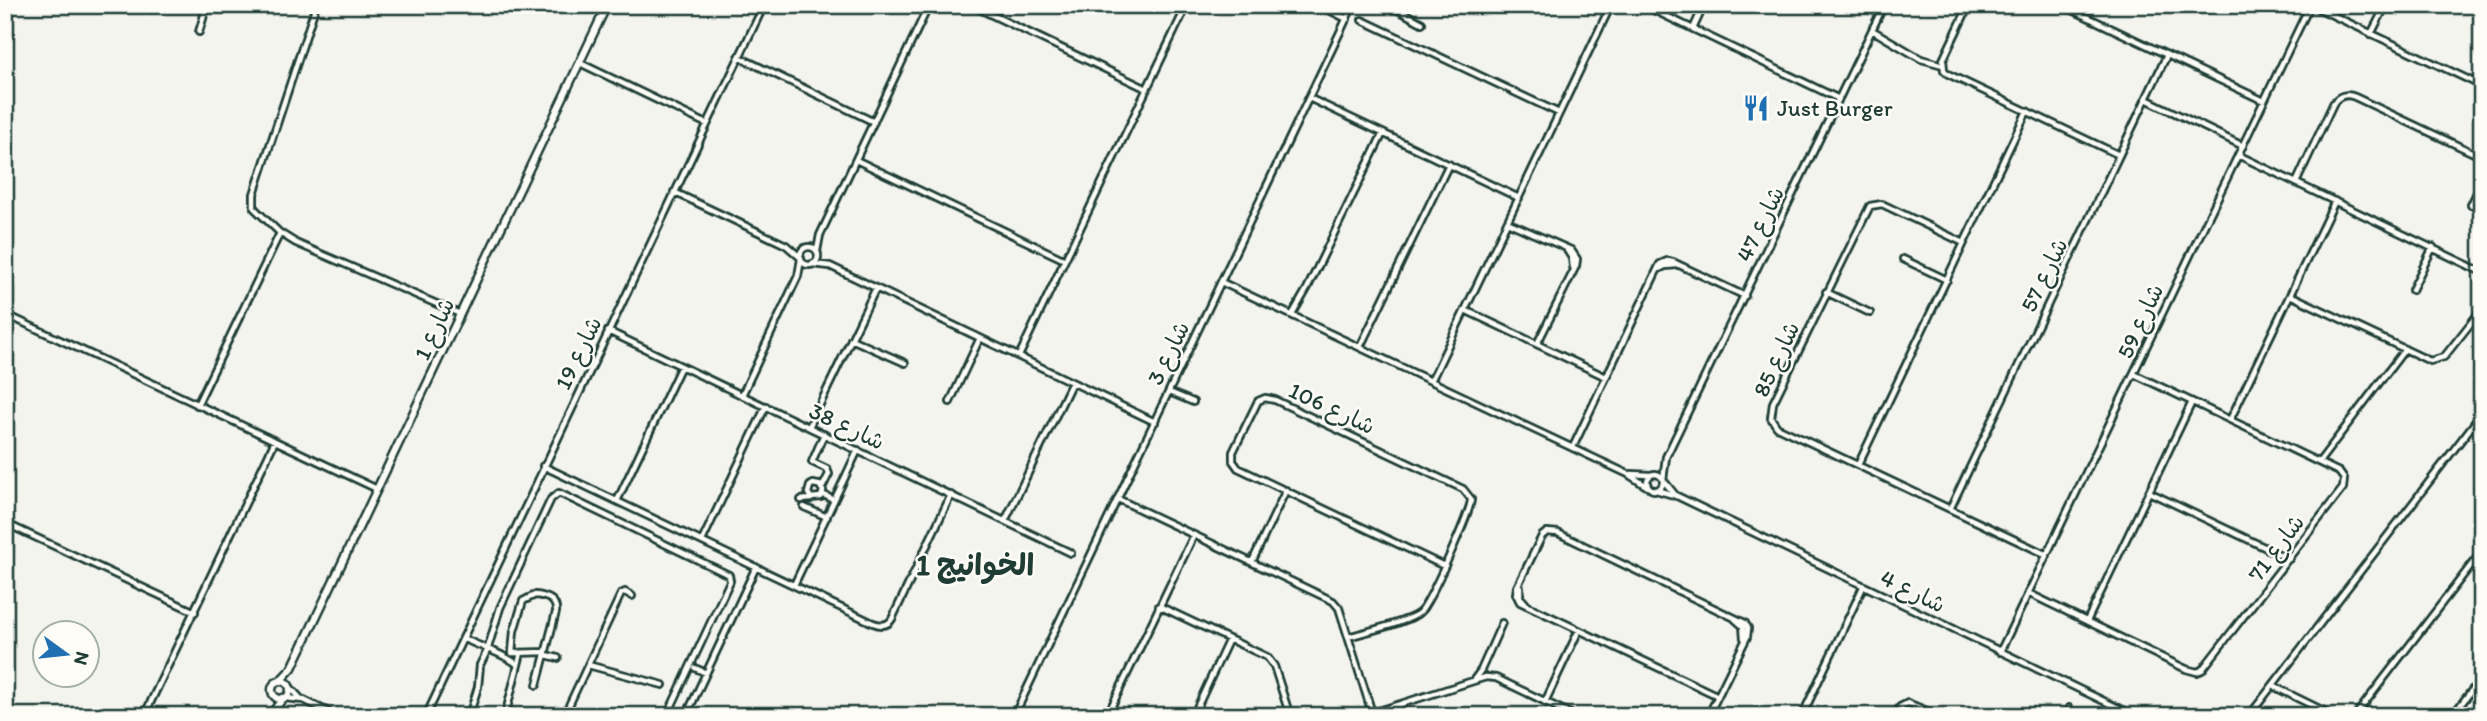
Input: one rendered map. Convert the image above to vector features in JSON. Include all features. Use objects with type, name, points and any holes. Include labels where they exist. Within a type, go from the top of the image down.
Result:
[{"type":"street","points":[[199,32],[207,5]]},
{"type":"street","points":[[316,5],[252,199],[254,208],[279,233],[304,247],[460,314]]},
{"type":"street","name":"شارع 1","points":[[281,681],[292,668],[607,5]]},
{"type":"street","name":"شارع 19","points":[[426,716],[764,5]]},
{"type":"street","points":[[798,276],[817,259],[820,235],[929,5]]},
{"type":"street","points":[[971,5],[1147,89]]},
{"type":"street","points":[[1019,356],[1187,5]]},
{"type":"street","points":[[1319,5],[1347,19]]},
{"type":"street","name":"شارع 3","points":[[1014,716],[1353,5]]},
{"type":"street","points":[[1389,5],[1403,8],[1422,23]]},
{"type":"street","points":[[1431,381],[1611,5]]},
{"type":"street","points":[[1643,5],[1839,99]]},
{"type":"street","points":[[1693,29],[1704,5]]},
{"type":"street","name":"شارع 47","points":[[1651,474],[1666,457],[1884,5]]},
{"type":"street","points":[[1969,5],[1943,60],[1944,70],[1952,77],[2119,155]]},
{"type":"street","points":[[2062,5],[2264,101]]},
{"type":"street","points":[[2310,5],[2482,86]]},
{"type":"street","name":"شارع 59","points":[[2000,652],[2310,5]]},
{"type":"street","points":[[2371,34],[2386,5]]},
{"type":"street","points":[[1362,20],[1559,113]]},
{"type":"street","points":[[1872,30],[1921,59],[1943,65]]},
{"type":"street","name":"شارع 57","points":[[1950,509],[2167,55]]},
{"type":"street","points":[[739,57],[874,121]]},
{"type":"street","points":[[580,63],[707,124]]},
{"type":"street","points":[[2296,183],[2333,104],[2345,95],[2355,97],[2482,157]]},
{"type":"street","points":[[1309,98],[1519,198]]},
{"type":"street","points":[[2146,99],[2243,146]]},
{"type":"street","points":[[1858,465],[2027,111]]},
{"type":"street","points":[[1292,315],[1383,133]]},
{"type":"street","points":[[2238,155],[2482,272]]},
{"type":"street","points":[[856,160],[1065,260]]},
{"type":"street","points":[[1360,347],[1449,164]]},
{"type":"street","points":[[2471,205],[2482,182]]},
{"type":"street","points":[[674,192],[786,245],[804,263],[830,267],[1155,422]]},
{"type":"street","points":[[2231,420],[2335,201]]},
{"type":"street","name":"شارع 85","points":[[1964,243],[1882,204],[1874,204],[1865,213],[1826,292],[1773,403],[1771,418],[1777,427],[2047,555]]},
{"type":"street","points":[[1507,222],[1570,250],[1576,256],[1577,263],[1537,344]]},
{"type":"street","points":[[197,404],[279,233]]},
{"type":"street","points":[[742,395],[798,276],[801,252],[820,235]]},
{"type":"street","points":[[786,245],[814,248],[830,267]]},
{"type":"street","points":[[2412,290],[2433,247]]},
{"type":"street","points":[[1903,259],[1947,280]]},
{"type":"street","points":[[1572,447],[1663,262],[1670,261],[1745,296]]},
{"type":"street","points":[[1221,282],[1572,447],[1628,474],[1648,487],[1656,490],[1662,487],[1663,480],[1658,474],[1628,474]]},
{"type":"street","points":[[809,427],[876,288]]},
{"type":"street","points":[[1826,292],[1870,313]]},
{"type":"street","points":[[2290,295],[2430,361],[2440,360],[2482,309]]},
{"type":"street","points":[[1465,310],[1606,377]]},
{"type":"street","points":[[5,314],[377,489]]},
{"type":"street","name":"شارع 38","points":[[608,331],[1071,553]]},
{"type":"street","points":[[851,338],[905,363]]},
{"type":"street","points":[[950,402],[980,338]]},
{"type":"street","points":[[2319,462],[2405,349]]},
{"type":"street","points":[[617,501],[681,366]]},
{"type":"street","name":"شارع 71","points":[[2028,593],[2191,671],[2202,670],[2343,488],[2344,479],[2339,472],[2134,374]]},
{"type":"street","points":[[1004,521],[1072,382]]},
{"type":"street","points":[[1169,392],[1193,402]]},
{"type":"street","name":"شارع 106","points":[[1265,398],[1272,398],[1463,489],[1471,499],[1471,507],[1444,566],[1286,490],[1238,468],[1232,457],[1256,404],[1265,398]]},
{"type":"street","points":[[2087,621],[2192,402]]},
{"type":"street","points":[[702,541],[766,406]]},
{"type":"street","points":[[2249,716],[2481,415]]},
{"type":"street","points":[[820,486],[829,472],[812,460],[824,434]]},
{"type":"street","points":[[144,716],[275,441]]},
{"type":"street","points":[[794,586],[858,450]]},
{"type":"street","name":"شارع 47","points":[[1663,480],[1666,457]]},
{"type":"street","points":[[543,466],[873,624],[884,625],[892,619],[951,495]]},
{"type":"street","points":[[1648,487],[1647,480],[1651,474]]},
{"type":"street","name":"شارع 4","points":[[1663,480],[1677,496]]},
{"type":"street","points":[[812,498],[808,493],[810,486],[820,486]]},
{"type":"street","points":[[820,486],[822,494],[834,500]]},
{"type":"street","points":[[1252,562],[1286,490]]},
{"type":"street","name":"شارع 4","points":[[1656,490],[1677,496],[2135,716]]},
{"type":"street","points":[[2149,492],[2289,559]]},
{"type":"street","points":[[469,716],[478,687],[480,665],[500,608],[552,497],[561,494],[729,575],[729,584],[693,667],[667,716]]},
{"type":"street","points":[[801,500],[818,498],[822,494]]},
{"type":"street","points":[[1118,499],[1334,601],[1339,608],[1372,713]]},
{"type":"street","points":[[804,507],[827,517]]},
{"type":"street","points":[[5,523],[195,612]]},
{"type":"street","points":[[1708,716],[1718,696],[1743,643],[1748,634],[1748,628],[1742,621],[1551,532],[1542,536],[1516,590],[1522,604],[1718,696]]},
{"type":"street","points":[[1107,716],[1194,535]]},
{"type":"street","points":[[2355,716],[2482,551]]},
{"type":"street","points":[[1348,636],[1418,614],[1424,608],[1444,566]]},
{"type":"street","points":[[686,716],[756,567]]},
{"type":"street","points":[[1802,716],[1863,587]]},
{"type":"street","points":[[564,716],[621,594],[625,592],[632,596]]},
{"type":"street","points":[[512,653],[512,638],[521,605],[528,597],[535,595],[551,599],[556,605],[556,612],[537,685]]},
{"type":"street","points":[[1159,606],[1271,661],[1290,716]]},
{"type":"street","points":[[1473,681],[1484,664],[1502,623]]},
{"type":"street","points":[[1545,702],[1579,630]]},
{"type":"street","points":[[462,638],[487,651],[506,656],[518,665]]},
{"type":"street","points":[[1193,716],[1229,639]]},
{"type":"street","points":[[506,656],[512,653],[546,653],[558,658]]},
{"type":"street","points":[[505,716],[522,653]]},
{"type":"street","points":[[1484,664],[1493,678],[1575,716]]},
{"type":"street","points":[[588,665],[663,685]]},
{"type":"street","points":[[693,667],[706,673]]},
{"type":"street","name":"شارع 1","points":[[290,687],[292,668]]},
{"type":"street","points":[[2452,716],[2482,677]]},
{"type":"street","points":[[1363,716],[1473,681],[1493,678]]},
{"type":"street","points":[[270,716],[273,687],[281,681],[303,700],[335,716]]},
{"type":"street","points":[[2273,686],[2334,716]]},
{"type":"street","points":[[270,716],[290,693],[290,687]]},
{"type":"street","points":[[274,694],[303,700]]},
{"type":"street","points":[[1895,716],[1900,707],[1908,703],[1939,716]]},
{"type":"street","points":[[2066,716],[2069,708]]},
{"type":"place","name":"Just Burger","points":[[1756,108]]},
{"type":"district","name":"الخوانيج 1","points":[[975,564]]}]
